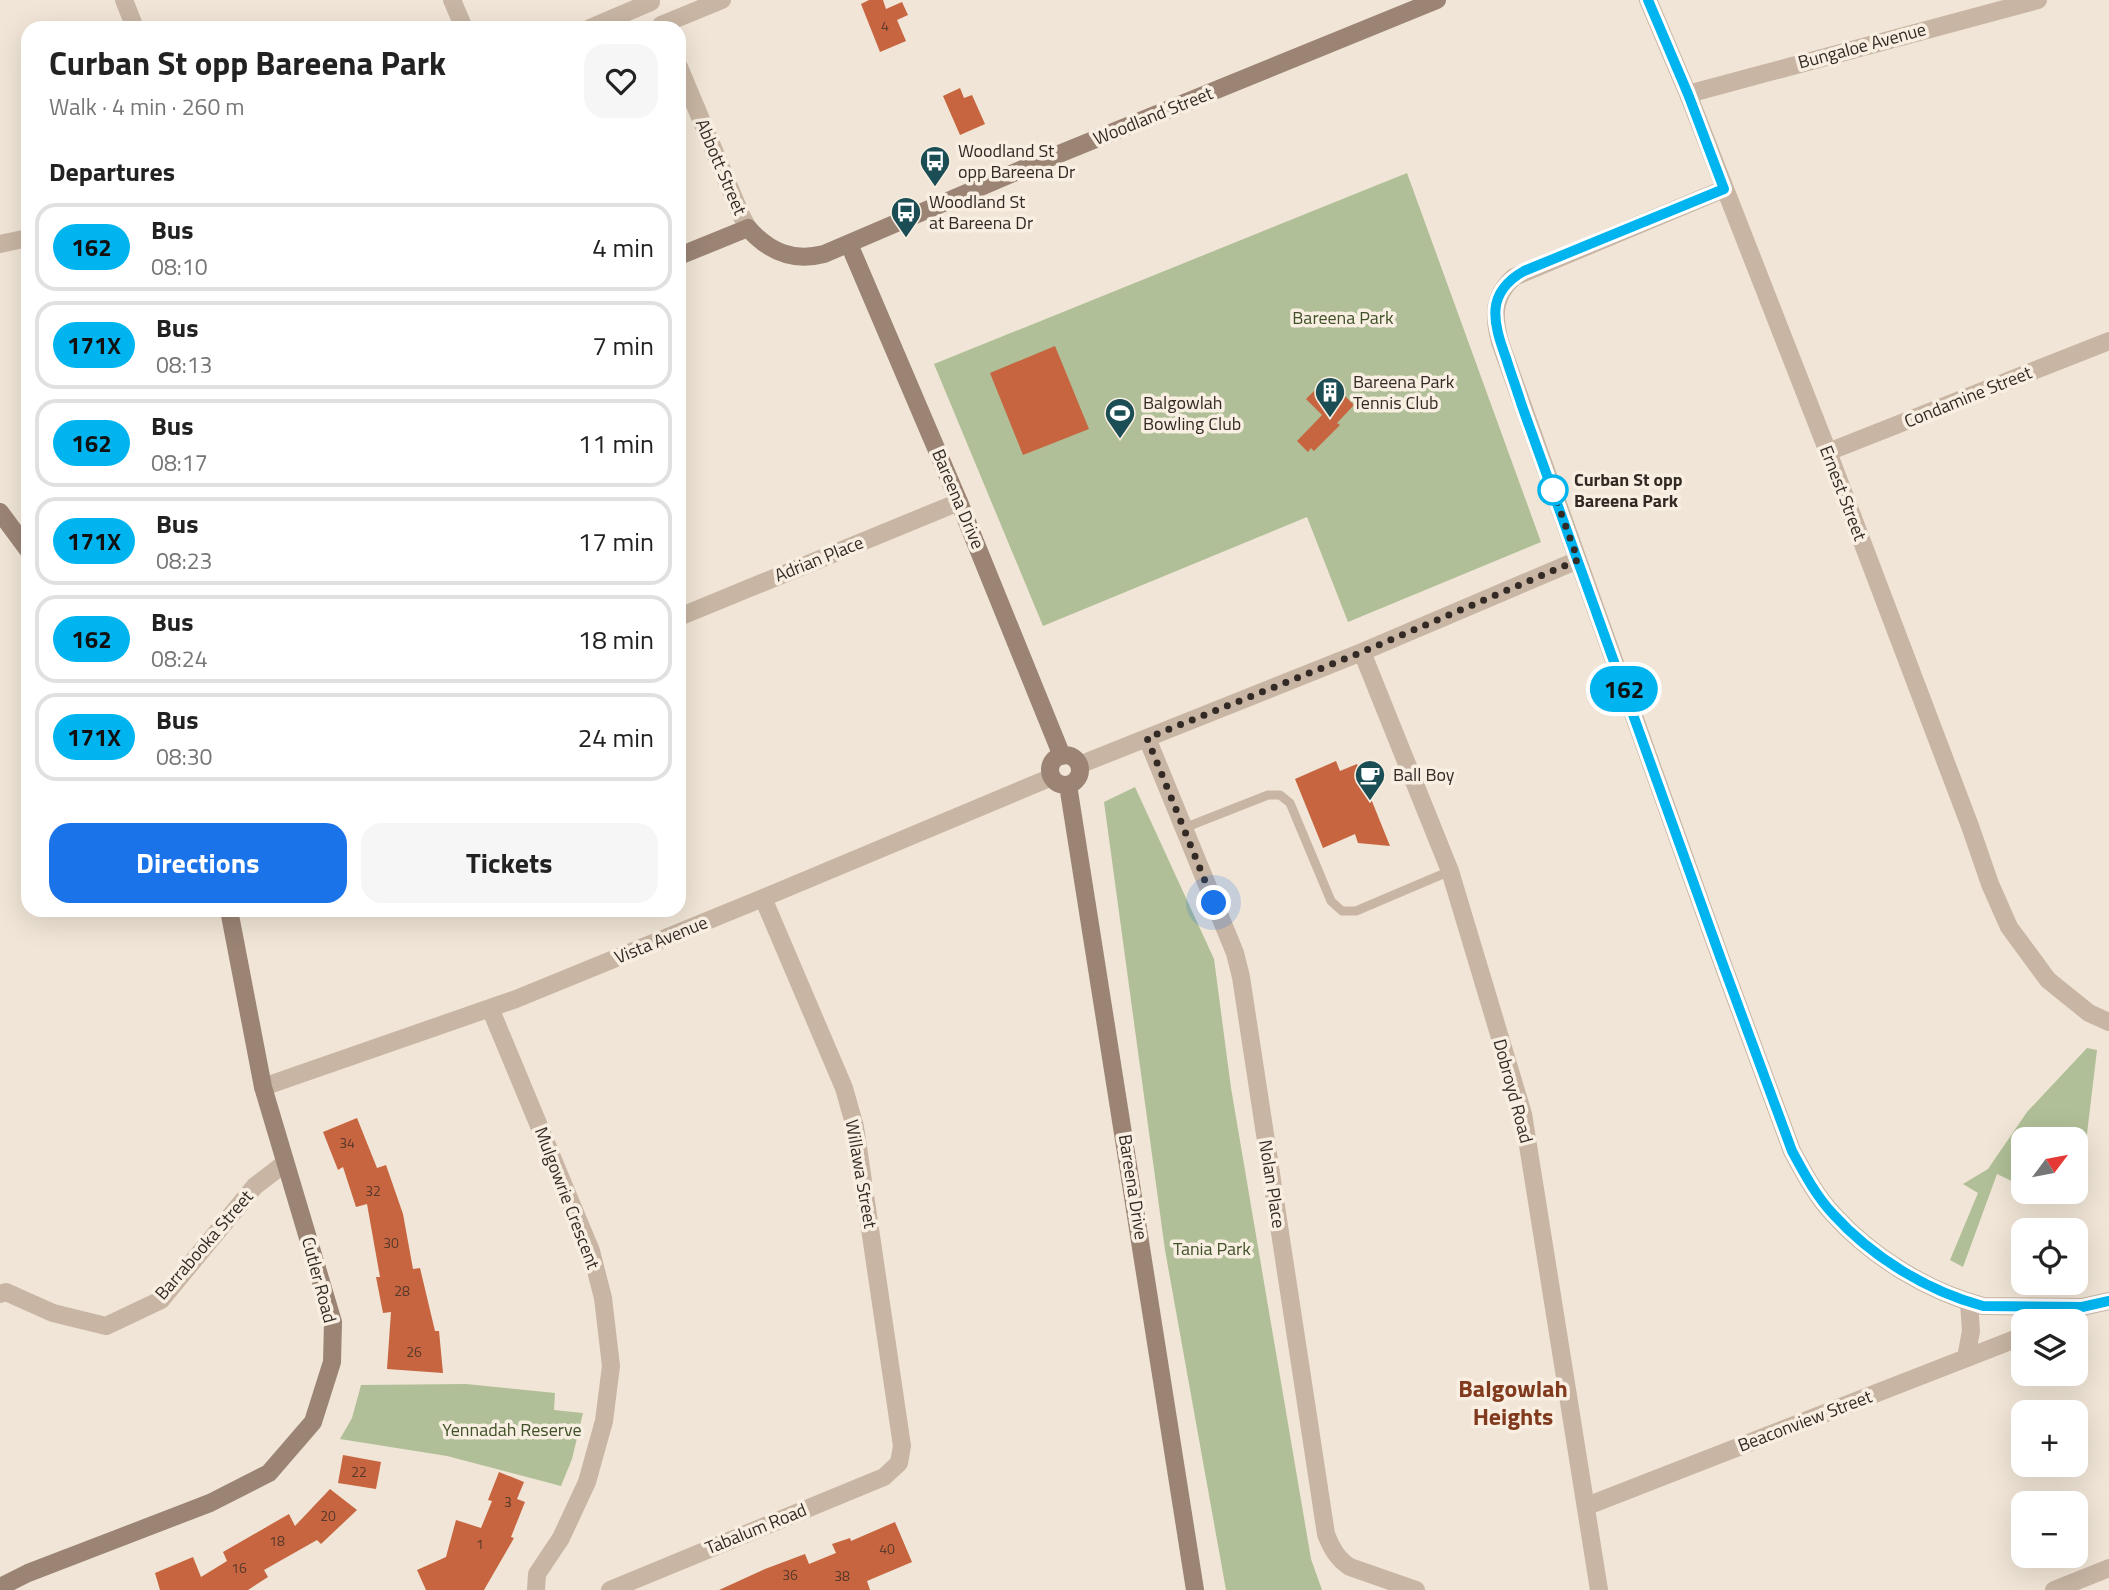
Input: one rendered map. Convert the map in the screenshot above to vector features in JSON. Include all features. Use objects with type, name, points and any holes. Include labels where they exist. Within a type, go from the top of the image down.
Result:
[{"type":"street","points":[[124,0],[132,21]]},
{"type":"street","points":[[452,0],[461,21]]},
{"type":"street","points":[[674,21],[722,0]]},
{"type":"street","name":"Woodland Street","points":[[748,228],[769,248],[782,254],[798,257],[824,254],[1045,160],[1437,0]]},
{"type":"street","name":"Ernest Street","points":[[1648,0],[1688,94],[1828,452],[1990,884],[2009,927],[2048,980],[2089,1013],[2109,1022]]},
{"type":"street","name":"Bungaloe Avenue","points":[[1688,94],[2038,0]]},
{"type":"street","points":[[606,21],[651,1],[660,21]]},
{"type":"street","name":"Abbott Street","points":[[686,84],[748,228]]},
{"type":"street","points":[[1724,189],[1524,271],[1506,284],[1496,302],[1494,313],[1500,342],[1722,962],[1792,1151],[1806,1178],[1833,1214],[1865,1244],[1930,1286],[1969,1302],[1983,1306],[2082,1307],[2109,1301]]},
{"type":"street","points":[[686,253],[748,228]]},
{"type":"street","points":[[0,244],[21,240]]},
{"type":"street","name":"Bareena Drive","points":[[849,244],[959,502],[1062,756]]},
{"type":"street","name":"Condamine Street","points":[[1828,452],[2109,341]]},
{"type":"street","name":"Adrian Place","points":[[686,614],[959,502]]},
{"type":"street","points":[[0,512],[21,538]]},
{"type":"street","points":[[1079,765],[1362,652],[1578,560]]},
{"type":"street","name":"Dobroyd Road","points":[[1362,652],[1450,871],[1523,1114],[1599,1590]]},
{"type":"street","name":"Nolan Place","points":[[1147,738],[1235,953],[1241,977],[1326,1534],[1334,1551],[1350,1567],[1416,1590]]},
{"type":"street","points":[[1062,756],[1073,758],[1079,765],[1078,777],[1072,783],[1060,781],[1050,771],[1052,763],[1062,756]]},
{"type":"street","name":"Bareena Drive","points":[[1060,781],[1195,1590]]},
{"type":"street","name":"Vista Avenue","points":[[263,1087],[490,1008],[1060,781]]},
{"type":"street","name":"Willawa Street","points":[[763,898],[844,1088],[855,1127],[902,1446],[899,1464]]},
{"type":"street","name":"Cutler Road","points":[[0,1587],[28,1573],[210,1503],[269,1473],[313,1422],[332,1362],[333,1322],[263,1087],[230,917]]},
{"type":"street","name":"Mulgowrie Crescent","points":[[490,1008],[591,1251],[603,1298],[611,1366],[604,1421],[587,1482],[561,1538],[537,1574],[536,1590]]},
{"type":"street","name":"Barrabooka Street","points":[[2,1290],[53,1313],[106,1325],[161,1300],[255,1186],[285,1163]]},
{"type":"street","points":[[1966,1358],[1972,1331],[1969,1302]]},
{"type":"street","name":"Beaconview Street","points":[[1587,1506],[2011,1341]]},
{"type":"street","name":"Tabalum Road","points":[[610,1590],[884,1477],[899,1464]]},
{"type":"street","points":[[2054,1590],[2109,1568]]},
{"type":"lane","points":[[1184,828],[1268,795],[1280,795],[1290,803],[1331,901],[1342,911],[1356,911],[1450,871]]},
{"type":"green space","name":"Bareena Park","points":[[1407,173],[1541,542],[1348,622],[1307,517],[1043,626],[934,364]]},
{"type":"green space","name":"Tania Park","points":[[1135,787],[1214,959],[1231,1088],[1311,1559],[1322,1590],[1226,1590],[1165,1250],[1104,802]]},
{"type":"green space","points":[[2087,1048],[2097,1050],[2088,1127],[2017,1127],[2027,1112]]},
{"type":"green space","points":[[2011,1135],[2011,1181],[1997,1174],[1963,1267],[1950,1260],[1978,1193],[1963,1184],[1988,1169]]},
{"type":"green space","name":"Yennadah Reserve","points":[[466,1384],[555,1393],[554,1410],[583,1413],[572,1459],[561,1486],[447,1456],[340,1439],[352,1418],[361,1385]]},
{"type":"building","points":[[869,0],[883,0],[886,9],[902,2],[908,15],[897,20],[906,41],[880,52],[861,4]]},
{"type":"building","points":[[960,88],[964,98],[972,95],[985,124],[960,135],[943,96]]},
{"type":"building","points":[[1055,346],[1089,429],[1023,455],[990,373]]},
{"type":"building","name":"Bareena Park Tennis Club","points":[[1324,381],[1331,389],[1335,386],[1354,405],[1337,423],[1340,425],[1314,451],[1311,448],[1308,452],[1297,441],[1322,415],[1306,399]]},
{"type":"building","points":[[1336,761],[1340,771],[1357,764],[1390,846],[1358,843],[1355,834],[1323,848],[1295,779]]},
{"type":"building","points":[[357,1118],[377,1168],[386,1165],[403,1214],[413,1269],[420,1268],[435,1331],[439,1331],[443,1373],[387,1369],[391,1312],[383,1313],[376,1277],[380,1277],[367,1204],[356,1207],[343,1167],[338,1170],[323,1132]]},
{"type":"building","points":[[343,1455],[381,1462],[376,1489],[338,1483]]},
{"type":"building","points":[[499,1472],[524,1482],[517,1499],[525,1502],[511,1537],[514,1538],[484,1590],[426,1590],[417,1570],[446,1557],[456,1520],[481,1528],[492,1501],[488,1500]]},
{"type":"building","points":[[330,1489],[357,1510],[321,1544],[317,1540],[264,1570],[268,1577],[248,1590],[160,1590],[155,1573],[193,1557],[201,1577],[227,1561],[223,1552],[289,1514],[295,1526]]},
{"type":"building","points":[[895,1522],[912,1562],[867,1581],[870,1590],[719,1590],[805,1554],[809,1564],[836,1553],[832,1544],[850,1538],[851,1541]]},
{"type":"bus line","name":"162","points":[[1648,0],[1724,189],[1524,271],[1506,284],[1496,302],[1494,313],[1500,342],[1522,406],[1722,962],[1792,1151],[1806,1178],[1833,1214],[1865,1244],[1930,1286],[1969,1302],[1983,1306],[2082,1307],[2109,1301]]},
{"type":"place","name":"Woodland St opp Bareena Dr","points":[[935,188]]},
{"type":"place","name":"Woodland St at Bareena Dr","points":[[906,239]]},
{"type":"place","name":"Bareena Park Tennis Club","points":[[1330,419]]},
{"type":"place","name":"Balgowlah Bowling Club","points":[[1120,440]]},
{"type":"place","name":"Curban St opp Bareena Park","points":[[1553,490]]},
{"type":"place","name":"Ball Boy","points":[[1370,802]]},
{"type":"district","name":"Balgowlah Heights","points":[[1513,1403]]},
{"type":"route","points":[[1214,903],[1147,738],[1362,652],[1578,560],[1550,483],[1553,490]]}]
